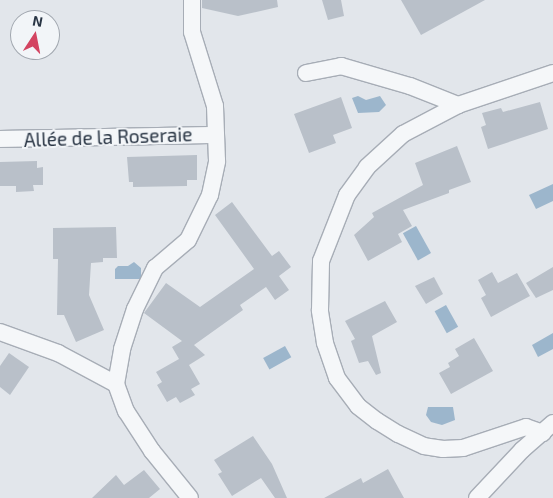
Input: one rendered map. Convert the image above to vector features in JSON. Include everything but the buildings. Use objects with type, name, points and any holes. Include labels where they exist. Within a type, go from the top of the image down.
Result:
[{"type":"street","points":[[190,498],[152,451],[126,411],[116,384],[122,349],[135,309],[155,268],[188,240],[210,195],[217,161],[213,93],[192,32],[192,0]]},
{"type":"street","points":[[306,73],[341,66],[410,86],[458,104]]},
{"type":"street","points":[[548,428],[526,427],[462,448],[443,450],[424,446],[398,434],[358,406],[337,378],[325,343],[320,310],[321,261],[347,195],[368,167],[403,134],[458,104],[553,73]]},
{"type":"street","name":"Allée de la Roseraie","points":[[0,139],[216,134]]},
{"type":"street","points":[[0,332],[58,354],[116,384]]},
{"type":"street","points":[[477,498],[522,450],[548,428]]},
{"type":"water","points":[[358,96],[366,100],[380,96],[386,105],[379,112],[358,113],[352,98]]},
{"type":"water","points":[[553,184],[553,201],[536,209],[529,195]]},
{"type":"water","points":[[416,226],[431,253],[418,260],[403,233]]},
{"type":"water","points":[[134,262],[141,268],[141,279],[115,279],[115,269],[118,266],[128,266]]},
{"type":"water","points":[[446,305],[458,327],[447,333],[435,311]]},
{"type":"water","points":[[553,333],[553,349],[538,357],[532,345]]},
{"type":"water","points":[[285,346],[291,357],[269,369],[263,358]]},
{"type":"water","points":[[428,407],[453,407],[455,420],[442,425],[431,422],[426,415]]}]
